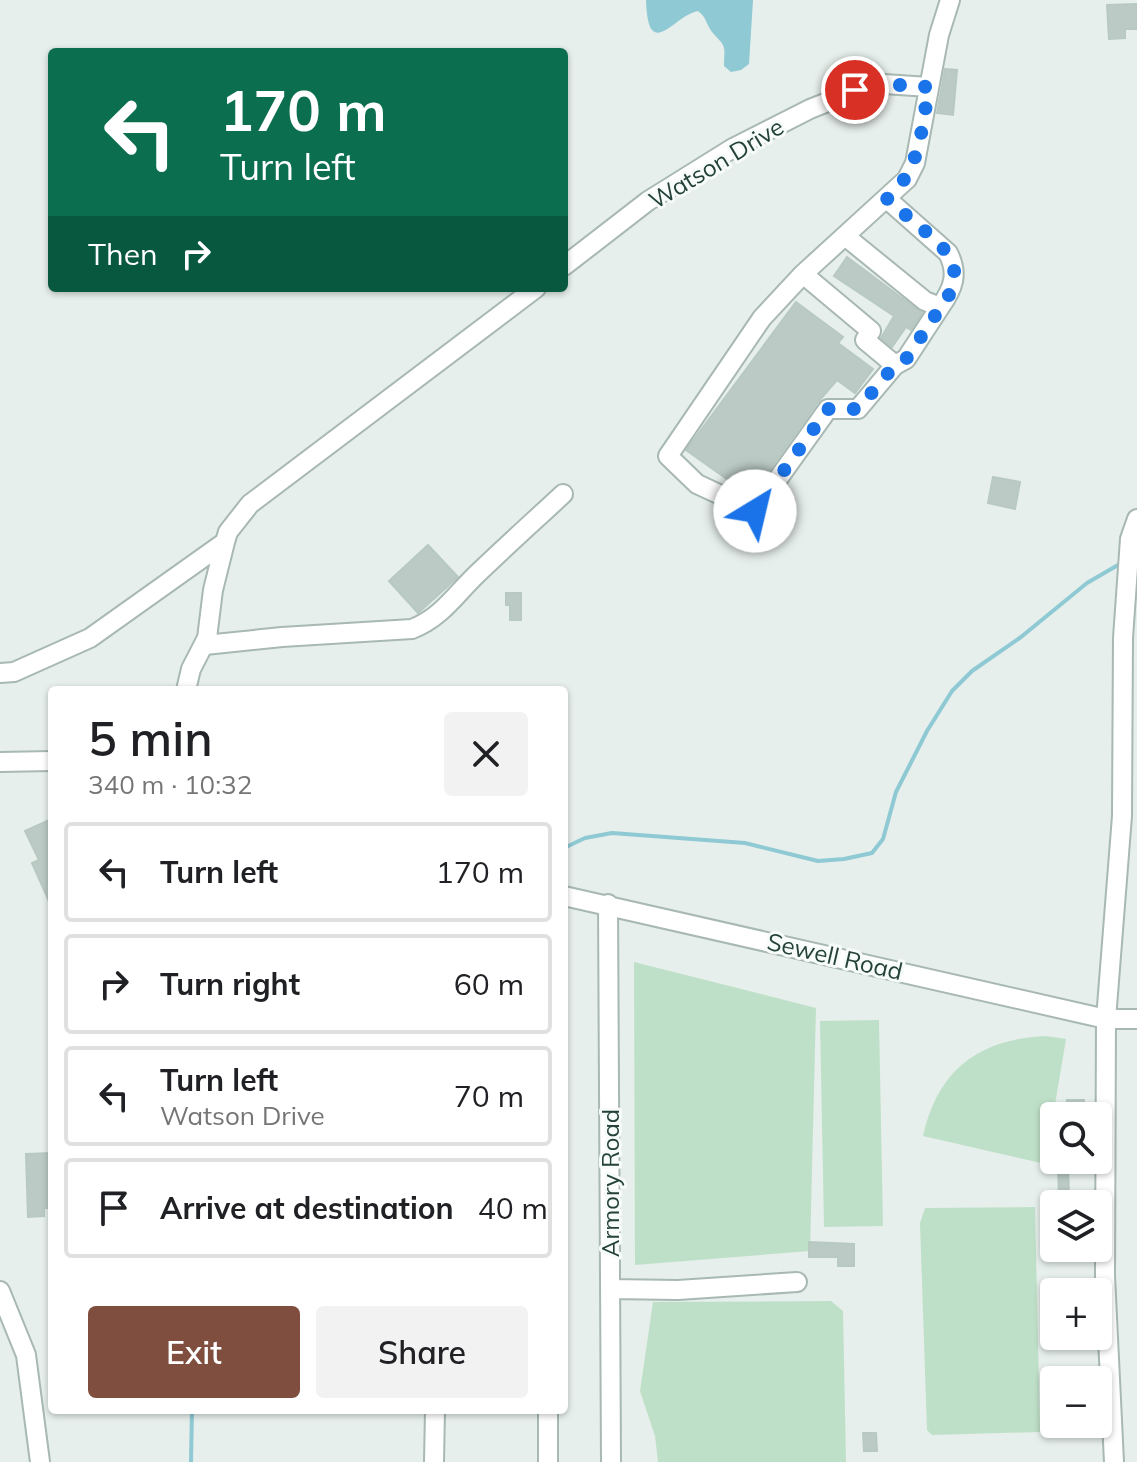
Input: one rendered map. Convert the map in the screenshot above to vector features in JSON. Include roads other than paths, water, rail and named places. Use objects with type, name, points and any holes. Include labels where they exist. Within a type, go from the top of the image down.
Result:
[{"type":"street","points":[[887,199],[948,253],[954,280],[951,292],[906,359],[895,365],[858,409],[828,409],[755,511],[697,484],[668,456],[762,318],[803,274],[902,185],[915,163],[939,35],[950,0]]},
{"type":"street","name":"Watson Drive","points":[[568,263],[648,201],[733,148],[810,109],[865,87],[884,84],[929,87]]},
{"type":"street","points":[[845,236],[925,301],[940,307]]},
{"type":"street","points":[[803,274],[871,331],[865,340],[895,365]]},
{"type":"street","points":[[187,686],[191,669],[205,645],[213,590],[228,532],[250,504],[531,292]]},
{"type":"street","points":[[205,645],[412,629],[422,625],[442,612],[475,576],[563,494]]},
{"type":"street","points":[[1114,1462],[1105,1276],[1106,1019],[1129,807],[1123,638],[1130,539],[1137,519]]},
{"type":"street","points":[[0,673],[14,672],[90,638],[225,542]]},
{"type":"street","points":[[0,762],[48,761]]},
{"type":"street","name":"Sewell Road","points":[[568,897],[1106,1019],[1137,1019]]},
{"type":"street","name":"Armory Road","points":[[608,904],[611,1462]]},
{"type":"street","points":[[610,1289],[678,1290],[797,1282]]},
{"type":"street","points":[[0,1291],[26,1355],[40,1462]]},
{"type":"street","points":[[434,1462],[435,1414]]},
{"type":"street","points":[[548,1414],[548,1462]]},
{"type":"water","points":[[646,0],[753,0],[749,64],[731,72],[724,66],[724,46],[698,11],[657,33],[648,19]]},
{"type":"waterway","points":[[568,846],[585,838],[612,833],[745,843],[818,861],[872,853],[883,839],[896,792],[927,731],[952,691],[972,671],[1021,637],[1087,583],[1118,565]]},
{"type":"waterway","points":[[191,1462],[192,1414]]}]
